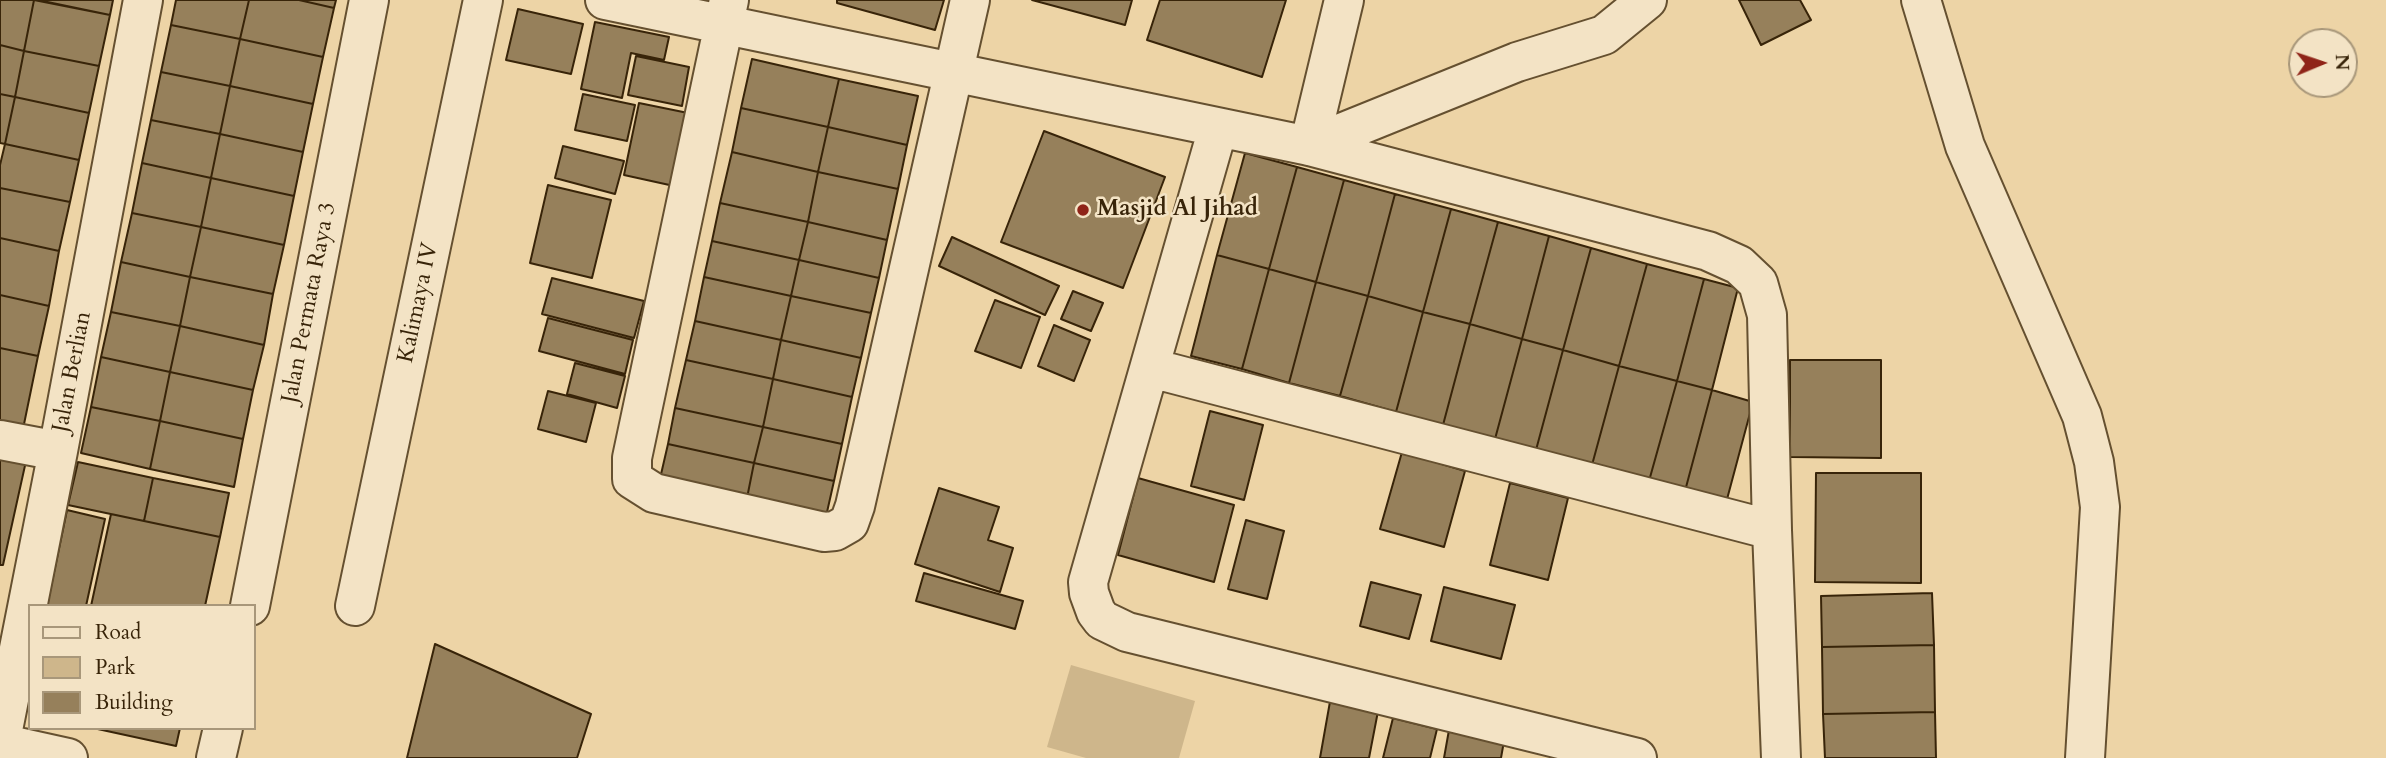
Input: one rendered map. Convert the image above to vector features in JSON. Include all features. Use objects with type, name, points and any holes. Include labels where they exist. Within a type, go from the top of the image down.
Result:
[{"type":"street","name":"Jalan Berlian","points":[[0,744],[143,0]]},
{"type":"street","name":"Jalan Permata Raya 3","points":[[250,604],[369,0]]},
{"type":"street","name":"Kalimaya IV","points":[[355,606],[484,0]]},
{"type":"street","points":[[605,0],[727,12],[955,73],[1309,146],[1709,251],[1739,265],[1758,283],[1767,315],[1781,758]]},
{"type":"street","points":[[727,12],[632,457],[632,479],[654,493],[824,532],[835,531],[849,523],[855,506],[970,0]]},
{"type":"street","points":[[1309,146],[1344,0]]},
{"type":"street","points":[[1309,146],[1517,62],[1604,35],[1647,0]]},
{"type":"street","points":[[1921,0],[1965,146],[2082,416],[2094,462],[2100,507],[2085,758]]},
{"type":"street","points":[[1217,128],[1151,368],[1088,582],[1088,593],[1102,620],[1127,632],[1637,758]]},
{"type":"street","points":[[1151,368],[1772,530]]},
{"type":"street","points":[[0,440],[58,451]]},
{"type":"street","points":[[216,758],[223,730]]},
{"type":"street","points":[[0,744],[68,758]]},
{"type":"green space","points":[[1071,665],[1195,701],[1179,758],[1086,758],[1047,747]]},
{"type":"building","points":[[0,0],[34,0],[24,51],[0,45]]},
{"type":"building","points":[[34,0],[110,15],[99,66],[24,51]]},
{"type":"building","points":[[38,0],[113,0],[110,15]]},
{"type":"building","points":[[176,0],[249,0],[240,39],[171,25]]},
{"type":"building","points":[[249,0],[299,0],[334,8],[323,57],[240,39]]},
{"type":"building","points":[[299,0],[336,0],[334,8]]},
{"type":"building","points":[[837,0],[944,0],[935,30],[837,3]]},
{"type":"building","points":[[1032,0],[1132,0],[1125,25]]},
{"type":"building","points":[[1160,0],[1286,0],[1262,77],[1147,40]]},
{"type":"building","points":[[1739,0],[1800,0],[1811,20],[1761,45]]},
{"type":"building","points":[[518,9],[583,24],[571,74],[506,60]]},
{"type":"building","points":[[595,22],[669,37],[664,60],[631,53],[622,98],[581,89]]},
{"type":"building","points":[[171,25],[240,39],[230,86],[161,72]]},
{"type":"building","points":[[240,39],[323,57],[313,104],[230,86]]},
{"type":"building","points":[[0,45],[24,51],[15,97],[0,94]]},
{"type":"building","points":[[24,51],[99,66],[89,113],[15,97]]},
{"type":"building","points":[[636,56],[689,67],[682,106],[628,95]]},
{"type":"building","points":[[752,59],[839,79],[828,127],[741,108]]},
{"type":"building","points":[[161,72],[230,86],[220,134],[151,120]]},
{"type":"building","points":[[839,79],[918,96],[907,145],[828,127]]},
{"type":"building","points":[[230,86],[313,104],[303,152],[220,134]]},
{"type":"building","points":[[0,94],[15,97],[5,144],[0,143]]},
{"type":"building","points":[[583,94],[635,105],[627,141],[575,130]]},
{"type":"building","points":[[15,97],[89,113],[79,160],[5,144]]},
{"type":"building","points":[[639,103],[688,113],[674,186],[624,175]]},
{"type":"building","points":[[741,108],[828,127],[818,172],[732,152]]},
{"type":"building","points":[[151,120],[220,134],[211,178],[142,163]]},
{"type":"building","points":[[828,127],[907,145],[898,189],[818,172]]},
{"type":"building","name":"Masjid Al Jihad","points":[[1044,131],[1165,177],[1123,288],[1001,242]]},
{"type":"building","points":[[220,134],[303,152],[294,196],[211,178]]},
{"type":"building","points":[[5,144],[79,160],[70,202],[0,188],[0,165]]},
{"type":"building","points":[[563,146],[624,161],[615,194],[555,178]]},
{"type":"building","points":[[732,152],[818,172],[808,222],[720,203]]},
{"type":"building","points":[[1245,153],[1297,167],[1269,269],[1217,255]]},
{"type":"building","points":[[142,163],[211,178],[201,227],[132,213]]},
{"type":"building","points":[[1297,167],[1344,180],[1316,282],[1269,269]]},
{"type":"building","points":[[818,172],[898,189],[887,240],[808,222]]},
{"type":"building","points":[[211,178],[294,196],[284,245],[201,227]]},
{"type":"building","points":[[1344,180],[1395,194],[1368,296],[1316,282]]},
{"type":"building","points":[[548,185],[611,200],[592,278],[530,263]]},
{"type":"building","points":[[0,188],[70,202],[59,251],[0,238]]},
{"type":"building","points":[[1395,194],[1451,209],[1423,312],[1368,296]]},
{"type":"building","points":[[720,203],[808,222],[799,260],[712,241]]},
{"type":"building","points":[[1451,209],[1498,222],[1470,324],[1423,312]]},
{"type":"building","points":[[132,213],[201,227],[190,277],[121,262]]},
{"type":"building","points":[[808,222],[887,240],[879,278],[799,260]]},
{"type":"building","points":[[1498,222],[1549,236],[1522,339],[1470,324]]},
{"type":"building","points":[[201,227],[284,245],[273,294],[190,277]]},
{"type":"building","points":[[1549,236],[1591,248],[1563,350],[1522,339]]},
{"type":"building","points":[[952,237],[1059,286],[1045,315],[939,266]]},
{"type":"building","points":[[0,238],[59,251],[49,306],[0,295]]},
{"type":"building","points":[[712,241],[799,260],[791,296],[704,277]]},
{"type":"building","points":[[1591,248],[1647,264],[1619,366],[1563,350]]},
{"type":"building","points":[[1217,255],[1269,269],[1242,369],[1191,356]]},
{"type":"building","points":[[799,260],[879,278],[871,313],[791,296]]},
{"type":"building","points":[[121,262],[190,277],[180,326],[111,312]]},
{"type":"building","points":[[1647,264],[1704,279],[1677,381],[1619,366]]},
{"type":"building","points":[[1269,269],[1316,282],[1289,383],[1242,369]]},
{"type":"building","points":[[190,277],[273,294],[264,345],[180,326]]},
{"type":"building","points":[[704,277],[791,296],[781,340],[695,321]]},
{"type":"building","points":[[552,278],[644,301],[634,338],[542,314]]},
{"type":"building","points":[[1704,279],[1738,288],[1712,390],[1677,381]]},
{"type":"building","points":[[1316,282],[1368,296],[1340,396],[1289,383]]},
{"type":"building","points":[[1073,291],[1103,303],[1091,331],[1061,319]]},
{"type":"building","points":[[0,295],[49,306],[38,356],[0,348]]},
{"type":"building","points":[[791,296],[871,313],[861,358],[781,340]]},
{"type":"building","points":[[1368,296],[1423,312],[1396,412],[1340,396]]},
{"type":"building","points":[[995,300],[1040,317],[1021,368],[975,351]]},
{"type":"building","points":[[111,312],[180,326],[170,372],[101,357]]},
{"type":"building","points":[[1423,312],[1470,324],[1443,425],[1396,412]]},
{"type":"building","points":[[548,318],[633,340],[625,374],[539,351]]},
{"type":"building","points":[[695,321],[781,340],[773,379],[686,360]]},
{"type":"building","points":[[1470,324],[1522,339],[1495,439],[1443,425]]},
{"type":"building","points":[[1054,325],[1090,340],[1074,381],[1038,366]]},
{"type":"building","points":[[180,326],[264,345],[253,390],[170,372]]},
{"type":"building","points":[[1522,339],[1563,350],[1536,450],[1495,439]]},
{"type":"building","points":[[781,340],[861,358],[852,397],[773,379]]},
{"type":"building","points":[[0,348],[38,356],[23,429],[0,424]]},
{"type":"building","points":[[1563,350],[1619,366],[1592,465],[1536,450]]},
{"type":"building","points":[[101,357],[170,372],[160,421],[91,407]]},
{"type":"building","points":[[686,360],[773,379],[763,427],[675,408]]},
{"type":"building","points":[[1790,360],[1881,360],[1881,458],[1790,457]]},
{"type":"building","points":[[575,363],[625,376],[617,408],[567,394]]},
{"type":"building","points":[[1619,366],[1677,381],[1649,481],[1592,465]]},
{"type":"building","points":[[170,372],[253,390],[243,439],[160,421]]},
{"type":"building","points":[[773,379],[852,397],[842,444],[763,427]]},
{"type":"building","points":[[1677,381],[1712,390],[1685,491],[1649,481]]},
{"type":"building","points":[[1712,390],[1753,402],[1726,503],[1685,491]]},
{"type":"building","points":[[548,391],[596,403],[586,442],[538,429]]},
{"type":"building","points":[[91,407],[160,421],[150,469],[81,453]]},
{"type":"building","points":[[675,408],[763,427],[754,463],[668,444]]},
{"type":"building","points":[[1210,411],[1263,425],[1244,500],[1191,486]]},
{"type":"building","points":[[160,421],[243,439],[234,487],[150,469]]},
{"type":"building","points":[[763,427],[842,444],[834,481],[754,463]]},
{"type":"building","points":[[668,444],[754,463],[746,503],[659,483]]},
{"type":"building","points":[[1402,452],[1465,471],[1444,547],[1380,529]]},
{"type":"building","points":[[0,455],[26,461],[3,565],[0,565]]},
{"type":"building","points":[[78,462],[153,478],[144,521],[68,505]]},
{"type":"building","points":[[754,463],[834,481],[825,521],[746,503]]},
{"type":"building","points":[[1816,473],[1921,473],[1921,583],[1815,582]]},
{"type":"building","points":[[153,478],[229,493],[220,537],[144,521]]},
{"type":"building","points":[[1138,478],[1234,505],[1214,582],[1118,555]]},
{"type":"building","points":[[1510,483],[1568,498],[1548,580],[1490,565]]},
{"type":"building","points":[[939,488],[999,507],[988,540],[1013,548],[1000,592],[915,564]]},
{"type":"building","points":[[67,510],[105,519],[86,604],[47,604]]},
{"type":"building","points":[[111,514],[220,537],[205,604],[91,604]]},
{"type":"building","points":[[1246,520],[1284,531],[1267,599],[1228,589]]},
{"type":"building","points":[[924,573],[1023,601],[1015,629],[916,601]]},
{"type":"building","points":[[1371,582],[1421,595],[1409,639],[1360,626]]},
{"type":"building","points":[[1444,587],[1515,605],[1501,659],[1431,641]]},
{"type":"building","points":[[1932,593],[1934,645],[1822,647],[1821,596]]},
{"type":"building","points":[[435,644],[591,714],[577,758],[407,758]]},
{"type":"building","points":[[1934,645],[1935,712],[1823,714],[1822,647]]},
{"type":"building","points":[[1331,696],[1379,706],[1369,758],[1320,758]]},
{"type":"building","points":[[1935,712],[1936,758],[1825,758],[1823,714]]},
{"type":"building","points":[[1393,718],[1437,729],[1430,758],[1383,758]]},
{"type":"building","points":[[102,730],[180,730],[176,746]]},
{"type":"building","points":[[1449,730],[1504,741],[1501,758],[1444,758]]},
{"type":"place","name":"Masjid Al Jihad","points":[[1083,210]]}]
